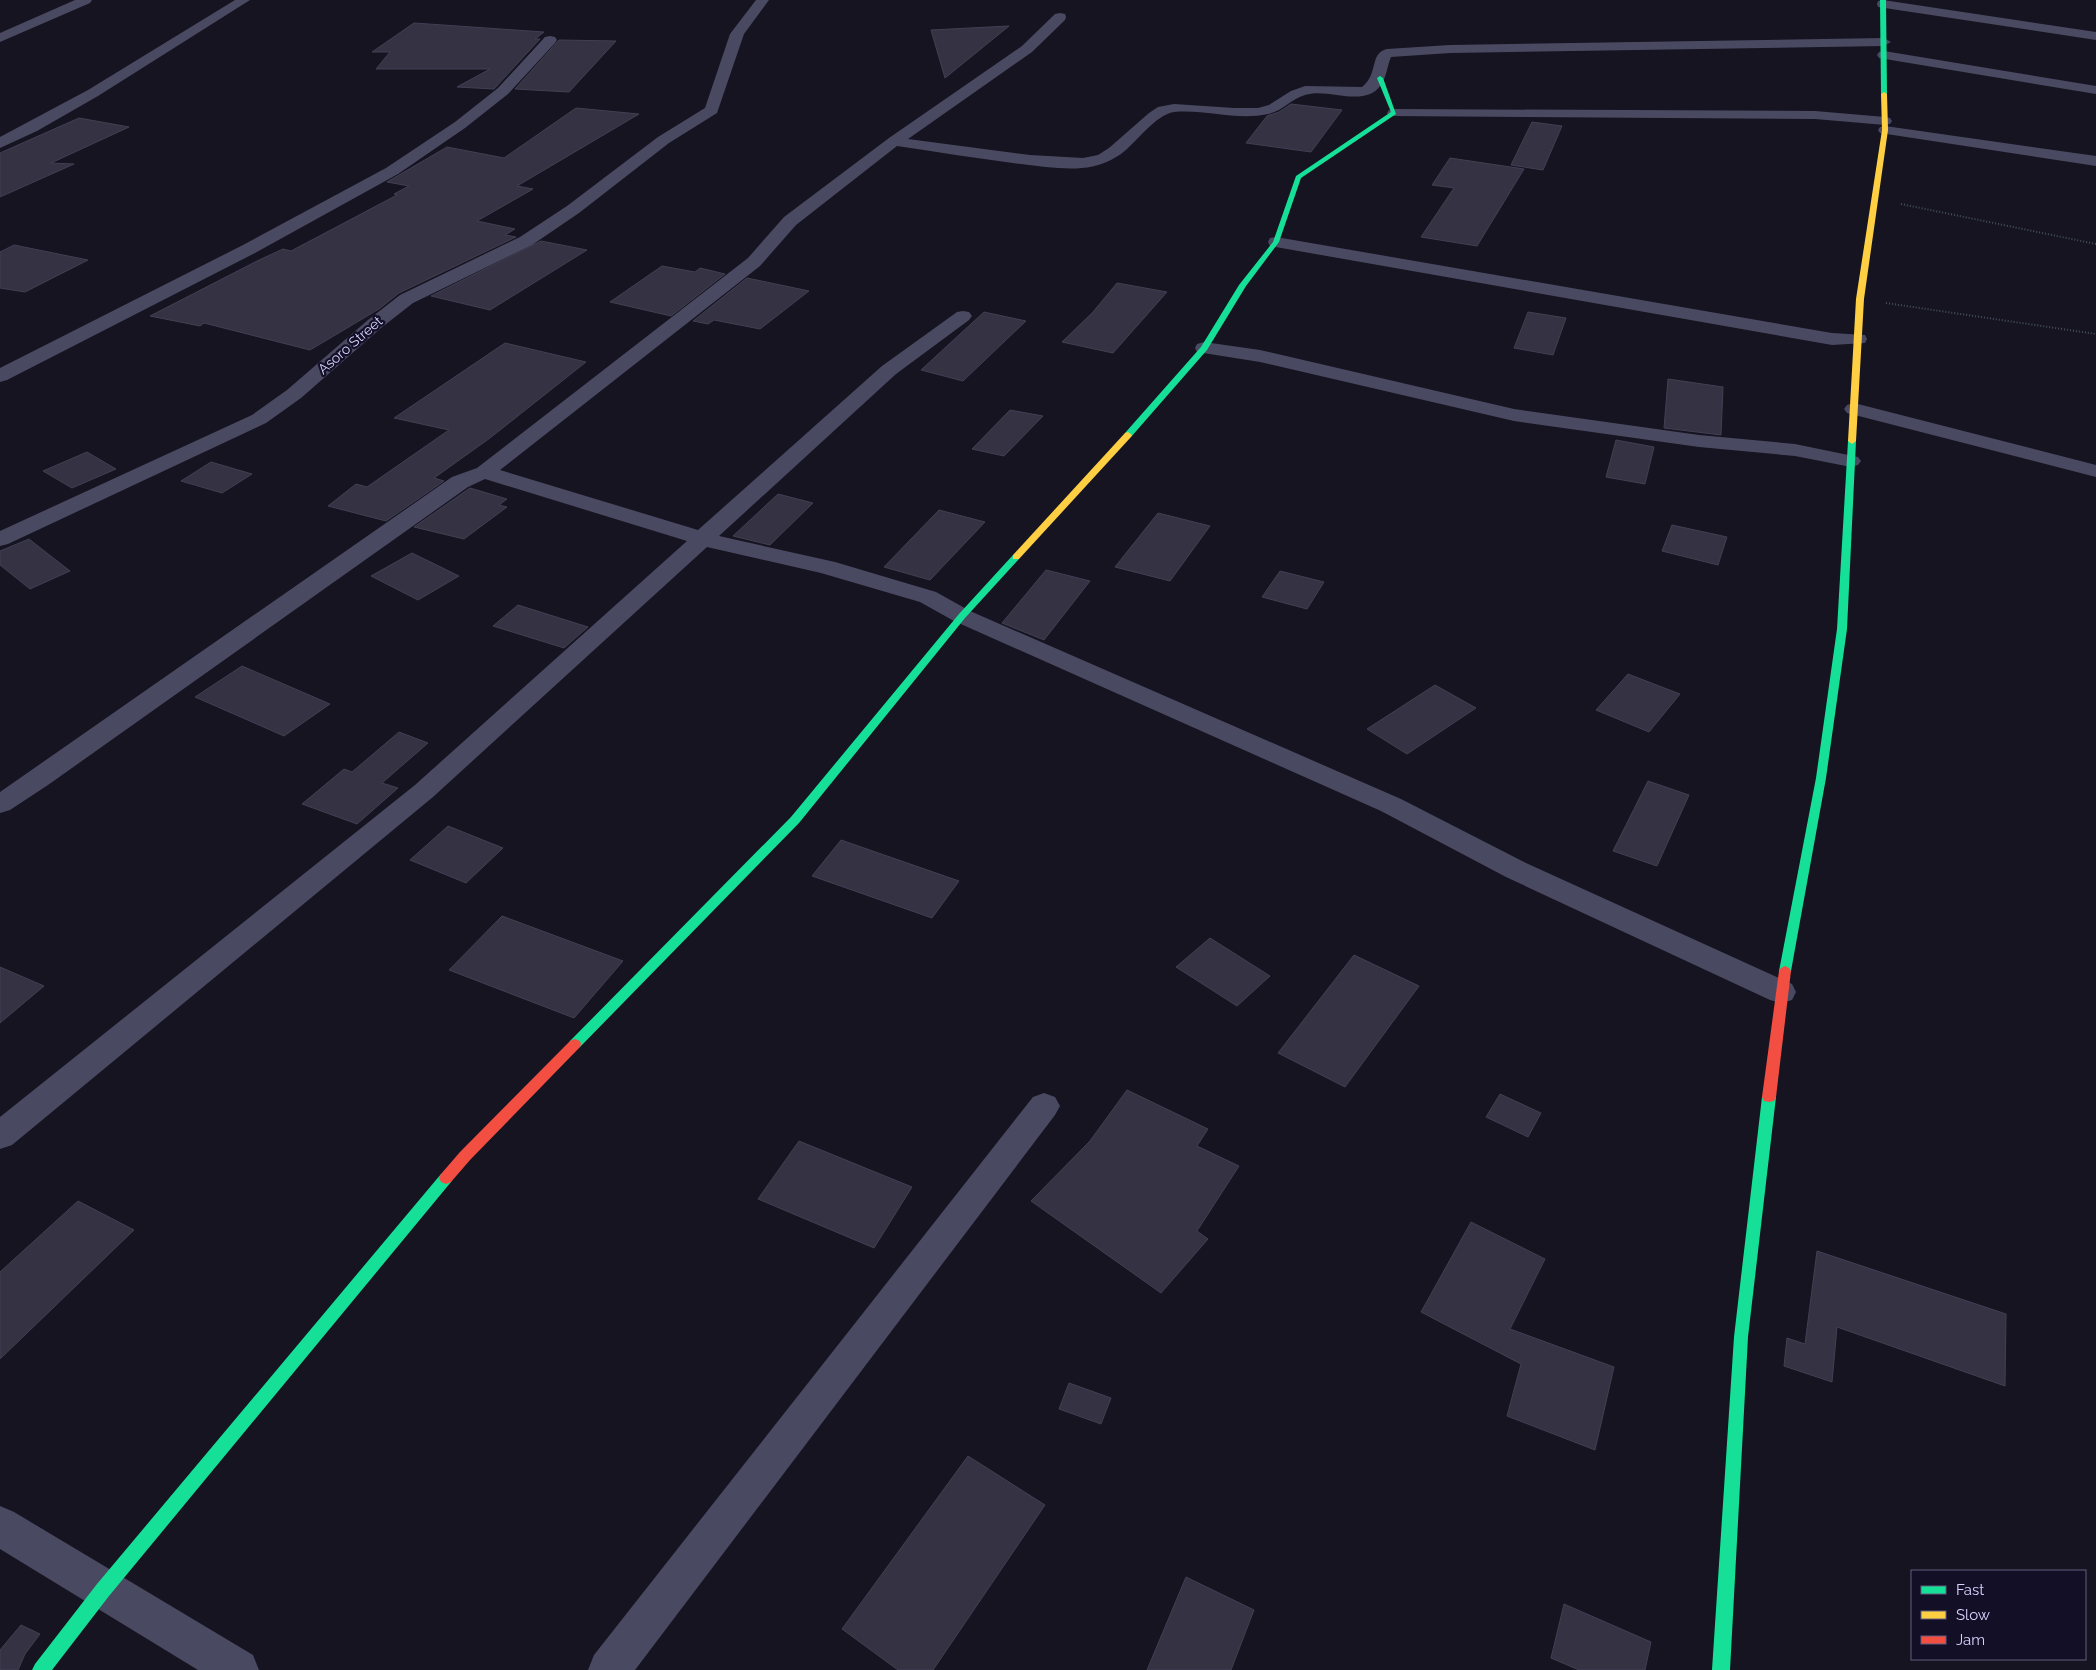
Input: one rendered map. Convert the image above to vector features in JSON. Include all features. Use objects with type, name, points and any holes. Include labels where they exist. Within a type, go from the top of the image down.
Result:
[{"type":"street","points":[[0,38],[86,0]]},
{"type":"street","points":[[0,143],[22,133],[130,70],[244,0]]},
{"type":"street","name":"Asoro Street","points":[[0,539],[259,419],[282,404],[392,309],[429,287],[525,242],[685,124],[712,110],[737,34],[763,0]]},
{"type":"street","points":[[1721,1670],[1741,1337],[1781,992],[1821,778],[1842,629],[1860,298],[1876,199],[1885,126],[1883,2],[2096,36]]},
{"type":"street","points":[[0,804],[47,773],[460,482],[484,472],[754,262],[790,222],[894,141],[1027,49],[1060,17]]},
{"type":"street","points":[[0,376],[249,249],[392,171],[460,125],[503,92],[550,40]]},
{"type":"street","points":[[1394,113],[1380,78],[1383,56],[1408,51],[1726,43],[1884,49],[2096,90]]},
{"type":"street","points":[[894,141],[993,156],[1069,164],[1092,162],[1113,154],[1162,110],[1188,108],[1255,113],[1271,110],[1302,91],[1316,90],[1355,93],[1368,90],[1380,78]]},
{"type":"street","points":[[41,1670],[103,1590],[465,1156],[794,820],[962,616],[1105,461],[1204,348],[1244,285],[1276,242],[1298,177],[1394,113],[1815,115],[2096,161]]},
{"type":"street","points":[[1276,242],[1832,339],[1858,339]]},
{"type":"street","points":[[0,1136],[424,791],[889,370],[963,316]]},
{"type":"street","points":[[1204,348],[1260,356],[1514,415],[1699,441],[1795,450],[1852,461]]},
{"type":"street","points":[[1854,409],[2096,471]]},
{"type":"street","points":[[484,472],[703,539],[827,568],[928,597],[962,616],[1391,805],[1516,870],[1781,992]]},
{"type":"street","points":[[609,1670],[1044,1106]]},
{"type":"street","points":[[0,1526],[238,1670]]},
{"type":"path","points":[[1876,199],[2096,244]]},
{"type":"path","points":[[1860,298],[2096,334]]},
{"type":"building","points":[[414,23],[544,32],[535,39],[540,39],[494,89],[457,87],[490,69],[376,69],[390,52],[372,52]]},
{"type":"building","points":[[1009,26],[945,78],[931,30]]},
{"type":"building","points":[[559,40],[616,41],[569,92],[515,89]]},
{"type":"building","points":[[1291,104],[1342,110],[1311,152],[1246,143],[1267,116],[1279,112]]},
{"type":"building","points":[[576,108],[639,114],[517,186],[533,189],[477,221],[515,229],[505,235],[516,237],[399,293],[379,309],[310,350],[204,323],[200,326],[150,316],[259,260],[283,249],[291,251],[397,195],[394,194],[409,186],[387,182],[447,147],[504,158]]},
{"type":"building","points":[[79,118],[129,127],[51,163],[74,164],[0,197],[0,153]]},
{"type":"building","points":[[1532,122],[1562,126],[1543,170],[1511,165]]},
{"type":"building","points":[[1450,158],[1524,169],[1477,246],[1421,237],[1454,188],[1432,185]]},
{"type":"building","points":[[541,241],[587,250],[490,310],[431,296]]},
{"type":"building","points":[[14,245],[88,260],[25,292],[0,288],[0,252]]},
{"type":"building","points":[[662,266],[695,272],[700,268],[725,274],[671,316],[610,302]]},
{"type":"building","points":[[747,278],[809,291],[760,329],[714,320],[708,324],[693,321]]},
{"type":"building","points":[[1117,283],[1167,292],[1113,353],[1062,342],[1093,312]]},
{"type":"building","points":[[984,312],[1026,321],[963,381],[921,370]]},
{"type":"building","points":[[1528,312],[1566,318],[1553,355],[1514,348]]},
{"type":"building","points":[[505,343],[586,362],[490,438],[434,478],[444,481],[386,521],[328,506],[356,484],[367,487],[449,430],[394,418]]},
{"type":"building","points":[[1668,379],[1723,387],[1721,435],[1664,428]]},
{"type":"building","points":[[1010,410],[1043,416],[1004,456],[972,449]]},
{"type":"building","points":[[1616,440],[1654,447],[1645,484],[1606,477]]},
{"type":"building","points":[[87,452],[116,469],[72,488],[43,471]]},
{"type":"building","points":[[211,462],[252,474],[222,493],[181,481]]},
{"type":"building","points":[[470,488],[507,499],[499,505],[507,507],[464,539],[414,527]]},
{"type":"building","points":[[778,494],[813,503],[770,545],[733,536]]},
{"type":"building","points":[[939,510],[985,522],[930,580],[884,567]]},
{"type":"building","points":[[1158,513],[1210,526],[1170,581],[1115,567]]},
{"type":"building","points":[[1672,525],[1727,537],[1718,565],[1662,551]]},
{"type":"building","points":[[29,539],[70,571],[30,589],[0,565],[0,551]]},
{"type":"building","points":[[412,553],[459,576],[418,600],[371,576]]},
{"type":"building","points":[[1046,570],[1090,581],[1044,640],[1002,623]]},
{"type":"building","points":[[1280,571],[1324,582],[1307,609],[1262,597]]},
{"type":"building","points":[[518,605],[588,627],[564,648],[493,626]]},
{"type":"building","points":[[242,666],[330,704],[284,736],[195,697]]},
{"type":"building","points":[[1628,674],[1680,694],[1649,732],[1596,710]]},
{"type":"building","points":[[1435,685],[1476,708],[1407,754],[1367,729]]},
{"type":"building","points":[[399,732],[428,743],[382,783],[398,788],[357,824],[302,804],[344,769],[352,772]]},
{"type":"building","points":[[1648,781],[1689,795],[1657,866],[1613,851]]},
{"type":"building","points":[[448,826],[503,848],[466,883],[410,860]]},
{"type":"building","points":[[841,840],[959,881],[932,918],[812,876]]},
{"type":"building","points":[[502,916],[623,961],[574,1018],[449,970]]},
{"type":"building","points":[[1210,938],[1270,976],[1237,1006],[1176,967]]},
{"type":"building","points":[[1354,955],[1419,986],[1345,1087],[1278,1053]]},
{"type":"building","points":[[0,967],[44,986],[0,1023]]},
{"type":"building","points":[[1127,1090],[1208,1129],[1197,1146],[1239,1166],[1197,1231],[1208,1239],[1161,1293],[1031,1201],[1090,1141]]},
{"type":"building","points":[[1500,1094],[1541,1113],[1528,1137],[1486,1117]]},
{"type":"building","points":[[799,1141],[912,1187],[874,1248],[758,1199]]},
{"type":"building","points":[[78,1201],[134,1230],[0,1359],[0,1272]]},
{"type":"building","points":[[1471,1222],[1545,1259],[1510,1329],[1614,1367],[1595,1450],[1507,1416],[1521,1364],[1421,1312]]},
{"type":"building","points":[[1817,1251],[2006,1314],[2005,1386],[1837,1327],[1832,1382],[1784,1366],[1787,1338],[1805,1344]]},
{"type":"building","points":[[1069,1383],[1111,1398],[1101,1424],[1059,1409]]},
{"type":"building","points":[[968,1456],[1045,1505],[933,1670],[898,1670],[842,1629]]},
{"type":"building","points":[[1186,1577],[1254,1610],[1231,1670],[1147,1670]]},
{"type":"building","points":[[1564,1604],[1651,1642],[1645,1670],[1579,1670],[1551,1658]]},
{"type":"building","points":[[21,1625],[40,1634],[25,1654],[18,1670],[0,1670],[0,1650]]},
{"type":"traffic: fast","points":[[1883,0],[1884,94]]},
{"type":"traffic: fast","points":[[1128,435],[1204,348],[1243,285],[1276,242],[1298,177],[1394,113],[1380,78]]},
{"type":"traffic: fast","points":[[1785,971],[1821,778],[1842,629],[1852,441]]},
{"type":"traffic: fast","points":[[575,1044],[795,820],[962,616],[1016,557]]},
{"type":"traffic: fast","points":[[1721,1670],[1741,1337],[1769,1097]]},
{"type":"traffic: fast","points":[[41,1670],[103,1590],[446,1178]]},
{"type":"traffic: slow","points":[[1852,441],[1860,299],[1885,130],[1884,94]]},
{"type":"traffic: slow","points":[[1016,557],[1128,435]]},
{"type":"traffic: jam","points":[[1769,1097],[1785,971]]},
{"type":"traffic: jam","points":[[446,1178],[465,1156],[575,1044]]}]
